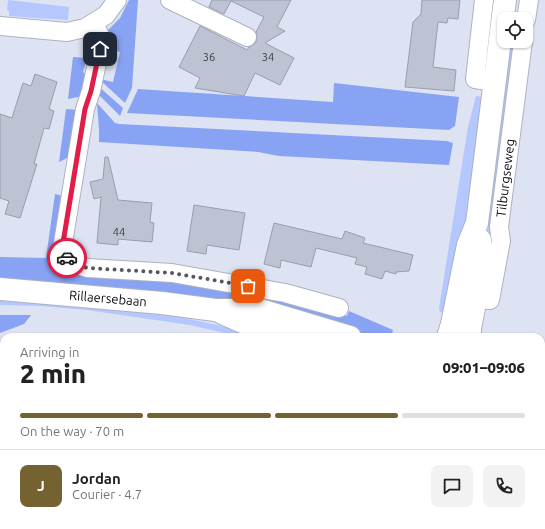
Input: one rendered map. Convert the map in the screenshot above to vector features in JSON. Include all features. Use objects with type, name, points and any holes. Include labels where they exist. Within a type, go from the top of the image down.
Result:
[{"type":"street","points":[[0,26],[67,32],[84,28],[106,16],[117,0]]},
{"type":"street","points":[[170,0],[247,38]]},
{"type":"street","name":"Tilburgseweg","points":[[470,333],[475,298],[468,245],[477,223],[484,81],[484,0]]},
{"type":"street","name":"Tilburgseweg","points":[[484,81],[505,0]]},
{"type":"street","points":[[527,12],[529,0]]},
{"type":"street","points":[[94,23],[100,36],[100,49],[84,117],[62,249],[65,257],[78,266],[88,268],[172,273],[285,293],[339,308]]},
{"type":"street","name":"Tilburgseweg","points":[[451,333],[475,298],[501,241],[499,227],[522,48]]},
{"type":"street","name":"Rillaersebaan","points":[[0,289],[142,301],[215,310],[260,310],[337,333]]},
{"type":"street","name":"Rillaersebaan","points":[[215,310],[254,327],[276,333]]},
{"type":"shaded area","points":[[8,0],[69,7],[68,20],[9,16],[9,11],[7,10]]},
{"type":"shaded area","points":[[129,0],[138,0],[132,88],[125,103],[100,79],[113,82],[120,52],[107,49],[107,31],[120,18]]},
{"type":"shaded area","points":[[509,48],[517,48],[495,240],[486,250],[489,213]]},
{"type":"shaded area","points":[[73,57],[87,58],[83,72],[88,76],[83,96],[68,99]]},
{"type":"shaded area","points":[[334,83],[459,97],[455,126],[449,130],[127,113],[138,89],[333,102]]},
{"type":"shaded area","points":[[98,86],[123,108],[120,116],[98,94]]},
{"type":"shaded area","points":[[476,96],[482,97],[461,253],[449,313],[440,312],[439,308],[468,127]]},
{"type":"shaded area","points":[[97,103],[115,123],[119,124],[447,141],[453,143],[449,165],[279,156],[258,152],[99,142]]},
{"type":"shaded area","points":[[66,109],[80,110],[73,155],[59,162]]},
{"type":"shaded area","points":[[55,194],[66,197],[57,257],[54,263],[54,271],[150,275],[329,310],[347,316],[349,311],[393,330],[392,333],[357,333],[332,324],[248,302],[144,291],[0,279],[0,257],[46,258]]},
{"type":"shaded area","points":[[0,299],[171,315],[254,333],[225,333],[190,325],[87,310],[41,306],[0,305]]},
{"type":"shaded area","points":[[0,315],[31,315],[24,324],[0,333]]},
{"type":"building","points":[[212,0],[291,0],[277,27],[285,31],[265,43],[294,58],[280,85],[255,73],[244,96],[195,88],[200,78],[179,67],[200,26],[247,50],[256,42],[256,32],[264,17],[231,1],[224,14],[209,7]]},
{"type":"building","points":[[422,0],[460,0],[458,19],[448,18],[447,23],[438,22],[433,67],[456,70],[454,91],[405,87],[413,22],[421,14]]},
{"type":"building","points":[[35,74],[57,82],[49,109],[54,111],[49,129],[44,128],[34,164],[37,164],[20,218],[5,214],[9,201],[0,198],[0,114],[12,118],[23,83],[31,86]]},
{"type":"building","points":[[105,157],[108,157],[118,200],[152,203],[150,222],[154,223],[152,242],[118,239],[118,245],[97,243],[101,197],[94,199],[90,182],[103,179]]},
{"type":"building","points":[[194,205],[245,213],[239,250],[207,245],[206,254],[187,251]]},
{"type":"building","points":[[274,223],[342,239],[345,231],[365,238],[363,243],[413,255],[409,271],[396,272],[396,274],[385,271],[382,279],[365,274],[367,267],[355,264],[357,258],[316,248],[311,267],[281,260],[280,268],[264,264]]},
{"type":"way so far","points":[[67,258],[78,266],[88,268],[172,273],[248,286]]},
{"type":"route","points":[[67,258],[65,257],[62,249],[85,109],[88,96],[91,91],[100,49]]}]
